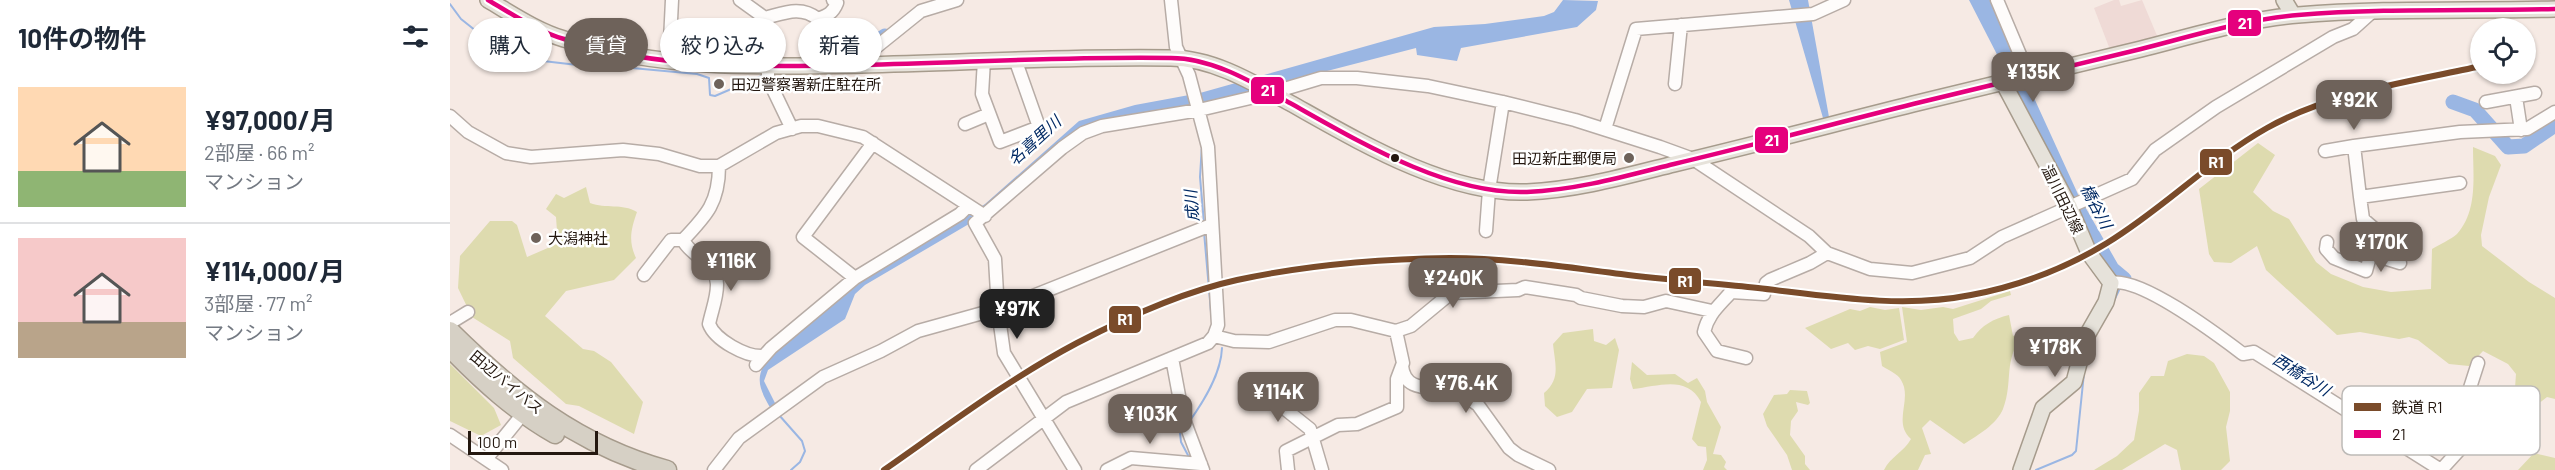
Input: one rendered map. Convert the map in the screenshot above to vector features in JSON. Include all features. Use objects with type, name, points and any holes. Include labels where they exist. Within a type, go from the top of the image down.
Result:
[{"type":"highway","name":"田辺バイパス","points":[[450,331],[527,409]]},
{"type":"highway","name":"田辺バイパス","points":[[450,348],[483,382],[527,409],[576,432],[625,464],[667,470]]},
{"type":"main road","points":[[488,0],[558,38],[607,52],[660,61]]},
{"type":"main road","points":[[2284,0],[2293,15]]},
{"type":"main road","points":[[882,64],[1015,59],[1180,58],[1241,77],[1424,171],[1455,182],[1489,190],[1520,192],[1560,190],[2209,32],[2293,15],[2373,11],[2555,9]]},
{"type":"main road","points":[[752,72],[768,74],[798,71]]},
{"type":"main road","name":"温川田辺線","points":[[2006,82],[2069,205],[2089,253],[2113,283]]},
{"type":"main road","points":[[2021,470],[2043,408],[2074,382],[2086,337],[2106,302],[2113,283]]},
{"type":"street","points":[[671,18],[672,0]]},
{"type":"street","points":[[740,0],[765,18],[792,10],[807,11],[818,19],[829,15],[834,10],[837,3],[833,0]]},
{"type":"street","points":[[882,42],[921,11],[957,0]]},
{"type":"street","points":[[976,470],[1066,402],[1208,343],[1214,336],[1218,325],[1218,297],[1211,225],[1208,147],[1192,87],[1176,47],[1171,0]]},
{"type":"street","points":[[1605,129],[1636,29],[1813,14],[1844,0]]},
{"type":"street","points":[[1997,0],[2027,77]]},
{"type":"street","points":[[1075,470],[1004,353],[995,259],[975,223],[1062,148],[1083,133],[1102,126],[1199,110],[1321,78],[1357,78],[1428,86],[1503,102],[1605,129],[1693,159],[1809,236],[1827,253],[1870,269],[1912,273],[1970,258],[2002,237],[2069,205],[2132,179],[2155,150],[2216,107],[2333,37],[2353,29],[2373,11]]},
{"type":"street","points":[[1675,84],[1682,26]]},
{"type":"street","points":[[984,60],[982,94],[1000,142],[1039,127],[1015,59]]},
{"type":"street","points":[[768,74],[792,129]]},
{"type":"street","points":[[2486,102],[2535,93]]},
{"type":"street","points":[[2516,97],[2521,130]]},
{"type":"street","points":[[1486,231],[1489,190],[1503,102]]},
{"type":"street","points":[[2325,151],[2460,132],[2527,129],[2555,112]]},
{"type":"street","points":[[965,124],[989,114]]},
{"type":"street","points":[[450,116],[468,132],[506,153],[523,156],[572,156],[623,150],[659,154],[700,166],[719,166],[733,160],[776,133],[818,126],[863,137],[984,215]]},
{"type":"street","points":[[855,278],[803,237],[873,143]]},
{"type":"street","points":[[2327,242],[2326,249],[2334,258],[2366,270],[2377,231],[2363,219],[2354,146]]},
{"type":"street","points":[[644,275],[671,240],[683,240],[711,210],[718,188],[719,166]]},
{"type":"street","points":[[2360,197],[2460,183]]},
{"type":"street","points":[[683,240],[690,249],[712,267],[718,278],[709,324],[712,331],[759,361],[855,278],[970,207]]},
{"type":"street","points":[[714,470],[739,438],[823,377],[881,351],[918,331],[998,309],[1211,225]]},
{"type":"street","points":[[1746,358],[1718,351],[1704,332],[1712,311],[1731,292],[1764,294],[1766,283],[1770,280],[1827,253]]},
{"type":"street","points":[[2370,254],[2400,263]]},
{"type":"street","points":[[2113,283],[2130,286],[2186,313],[2243,354],[2254,352],[2342,408]]},
{"type":"street","points":[[1214,336],[1234,341],[1269,342],[1335,320],[1351,320],[1396,331],[1411,326],[1451,293],[1518,290],[1525,287],[1576,295],[1622,306],[1644,307],[1666,301],[1712,311]]},
{"type":"street","points":[[450,323],[468,312]]},
{"type":"street","points":[[1396,331],[1402,352],[1403,376],[1409,382],[1428,388],[1452,390],[1471,399],[1478,405],[1509,448],[1549,470]]},
{"type":"street","points":[[1107,470],[1131,458],[1202,467],[1181,411],[1172,358]]},
{"type":"street","points":[[2471,386],[2478,363]]},
{"type":"street","points":[[1288,470],[1287,451],[1338,425],[1357,424],[1397,407],[1397,379],[1402,366]]},
{"type":"street","points":[[1265,393],[1310,429],[1323,470]]},
{"type":"street","points":[[487,458],[527,409]]},
{"type":"street","points":[[450,435],[502,470]]},
{"type":"street","points":[[2417,455],[2441,470],[2455,455]]},
{"type":"shaded area","points":[[2119,0],[2121,6],[2142,0],[2158,38],[2116,50],[2109,47],[2094,8]]},
{"type":"shaded area","points":[[2258,143],[2275,155],[2253,192],[2273,211],[2289,219],[2316,262],[2331,274],[2363,287],[2391,292],[2431,289],[2432,249],[2457,234],[2468,215],[2473,193],[2473,147],[2495,156],[2501,165],[2489,197],[2481,235],[2482,246],[2529,282],[2555,298],[2555,399],[2547,397],[2540,402],[2540,386],[2515,386],[2516,374],[2508,364],[2483,351],[2469,366],[2449,364],[2418,340],[2409,337],[2399,339],[2360,332],[2337,335],[2266,270],[2257,246],[2231,263],[2214,262],[2209,254],[2199,189]]},
{"type":"shaded area","points":[[586,187],[590,203],[626,208],[637,212],[631,235],[636,258],[614,280],[566,291],[545,316],[583,349],[594,351],[611,362],[643,402],[634,434],[579,406],[566,404],[513,358],[510,341],[472,317],[458,288],[460,256],[490,221],[512,221],[517,225],[527,257],[557,244],[553,237],[557,231],[556,217],[546,209],[556,194],[564,198]]},
{"type":"shaded area","points":[[2010,291],[2011,295],[1991,301],[1981,309],[1953,319],[1954,333],[1959,341],[1973,338],[1988,323],[2009,315],[2013,336],[2024,332],[2013,353],[2006,399],[1996,420],[1964,444],[1930,420],[1922,428],[1931,454],[1925,455],[1918,470],[1884,470],[1911,439],[1903,425],[1904,387],[1898,376],[1882,366],[1880,352],[1907,342],[1902,307],[1921,310],[1943,307],[1953,309]]},
{"type":"shaded area","points":[[1870,307],[1885,310],[1899,308],[1904,340],[1880,349],[1868,346],[1855,350],[1848,343],[1831,349],[1805,328],[1850,309],[1860,311]]},
{"type":"shaded area","points":[[1593,329],[1594,341],[1606,345],[1615,338],[1619,350],[1612,388],[1587,389],[1572,412],[1557,417],[1545,406],[1544,393],[1555,377],[1553,344],[1563,333]]},
{"type":"shaded area","points":[[2187,354],[2204,356],[2214,363],[2230,392],[2230,411],[2226,427],[2230,461],[2221,470],[2181,470],[2177,450],[2165,444],[2122,470],[2094,470],[2117,456],[2134,440],[2139,411],[2139,393],[2151,376],[2164,376],[2168,361]]},
{"type":"shaded area","points":[[1632,362],[1647,375],[1675,374],[1688,383],[1697,378],[1721,427],[1713,454],[1721,455],[1726,462],[1724,467],[1727,470],[1703,470],[1707,460],[1706,447],[1698,446],[1692,439],[1701,402],[1695,394],[1688,388],[1672,384],[1633,389],[1630,379]]},
{"type":"shaded area","points":[[450,364],[494,408],[501,425],[481,436],[450,421]]},
{"type":"shaded area","points":[[1790,390],[1807,391],[1810,403],[1808,405],[1796,402],[1798,411],[1791,421],[1790,435],[1805,456],[1805,464],[1810,470],[1792,470],[1787,455],[1767,426],[1763,414],[1774,395],[1787,394]]},
{"type":"shaded area","points":[[2532,455],[2555,458],[2555,470],[2518,470]]},
{"type":"water","points":[[1563,0],[1598,1],[1596,10],[1577,27],[1461,48],[1457,61],[1417,55],[1416,48],[1207,102],[1090,125],[974,221],[865,285],[855,294],[845,319],[768,370],[764,381],[776,405],[771,409],[765,399],[760,378],[763,367],[771,354],[870,275],[985,204],[1079,121],[1135,105],[1200,93],[1434,27],[1485,24],[1544,16],[1554,12]]},
{"type":"water","points":[[1789,0],[1808,0],[1829,117],[1823,118]]},
{"type":"water","points":[[1969,0],[1990,0],[2018,68],[2006,72]]},
{"type":"waterway","points":[[450,4],[461,19],[505,54],[526,59],[603,68],[632,68],[697,74],[709,78],[710,95],[715,96],[764,75]]},
{"type":"waterway","name":"橋谷川","points":[[2013,70],[2072,199],[2112,269],[2124,279]]},
{"type":"waterway","points":[[2453,102],[2475,110],[2508,147],[2524,146],[2555,125]]},
{"type":"waterway","name":"成川","points":[[1202,145],[1200,177],[1204,223]]},
{"type":"waterway","name":"成川","points":[[1204,232],[1211,312]]},
{"type":"waterway","name":"橋谷川","points":[[2112,305],[2120,288]]},
{"type":"waterway","name":"成川","points":[[1189,422],[1215,377],[1222,348]]},
{"type":"waterway","name":"橋谷川","points":[[2036,470],[2072,455],[2076,451],[2084,373]]},
{"type":"waterway","name":"名喜里川","points":[[779,415],[802,441],[805,451],[800,462],[791,470]]},
{"type":"waterway","name":"成川","points":[[1184,429],[1180,433],[1181,442],[1190,459]]},
{"type":"rail line","name":"R1","points":[[884,470],[1052,357],[1135,315],[1175,298],[1216,285],[1316,267],[1370,261],[1450,258],[1536,263],[1864,300],[1918,301],[1971,295],[2024,281],[2059,268],[2091,252],[2128,230],[2246,141],[2292,116],[2344,97],[2470,68]]},
{"type":"transit line","name":"21","points":[[488,0],[554,36],[600,49],[674,61],[786,66],[1093,58],[1187,59],[1233,73],[1404,163],[1466,185],[1497,191],[1527,192],[1546,191],[1620,178],[2259,20],[2362,11],[2555,9]]},
{"type":"place","name":"田辺警察署新庄駐在所","points":[[719,84]]},
{"type":"place","name":"田辺新庄郵便局","points":[[1629,158]]},
{"type":"place","name":"大潟神社","points":[[536,238]]},
{"type":"water label","name":"西橋谷川","points":[[2302,374]]}]
